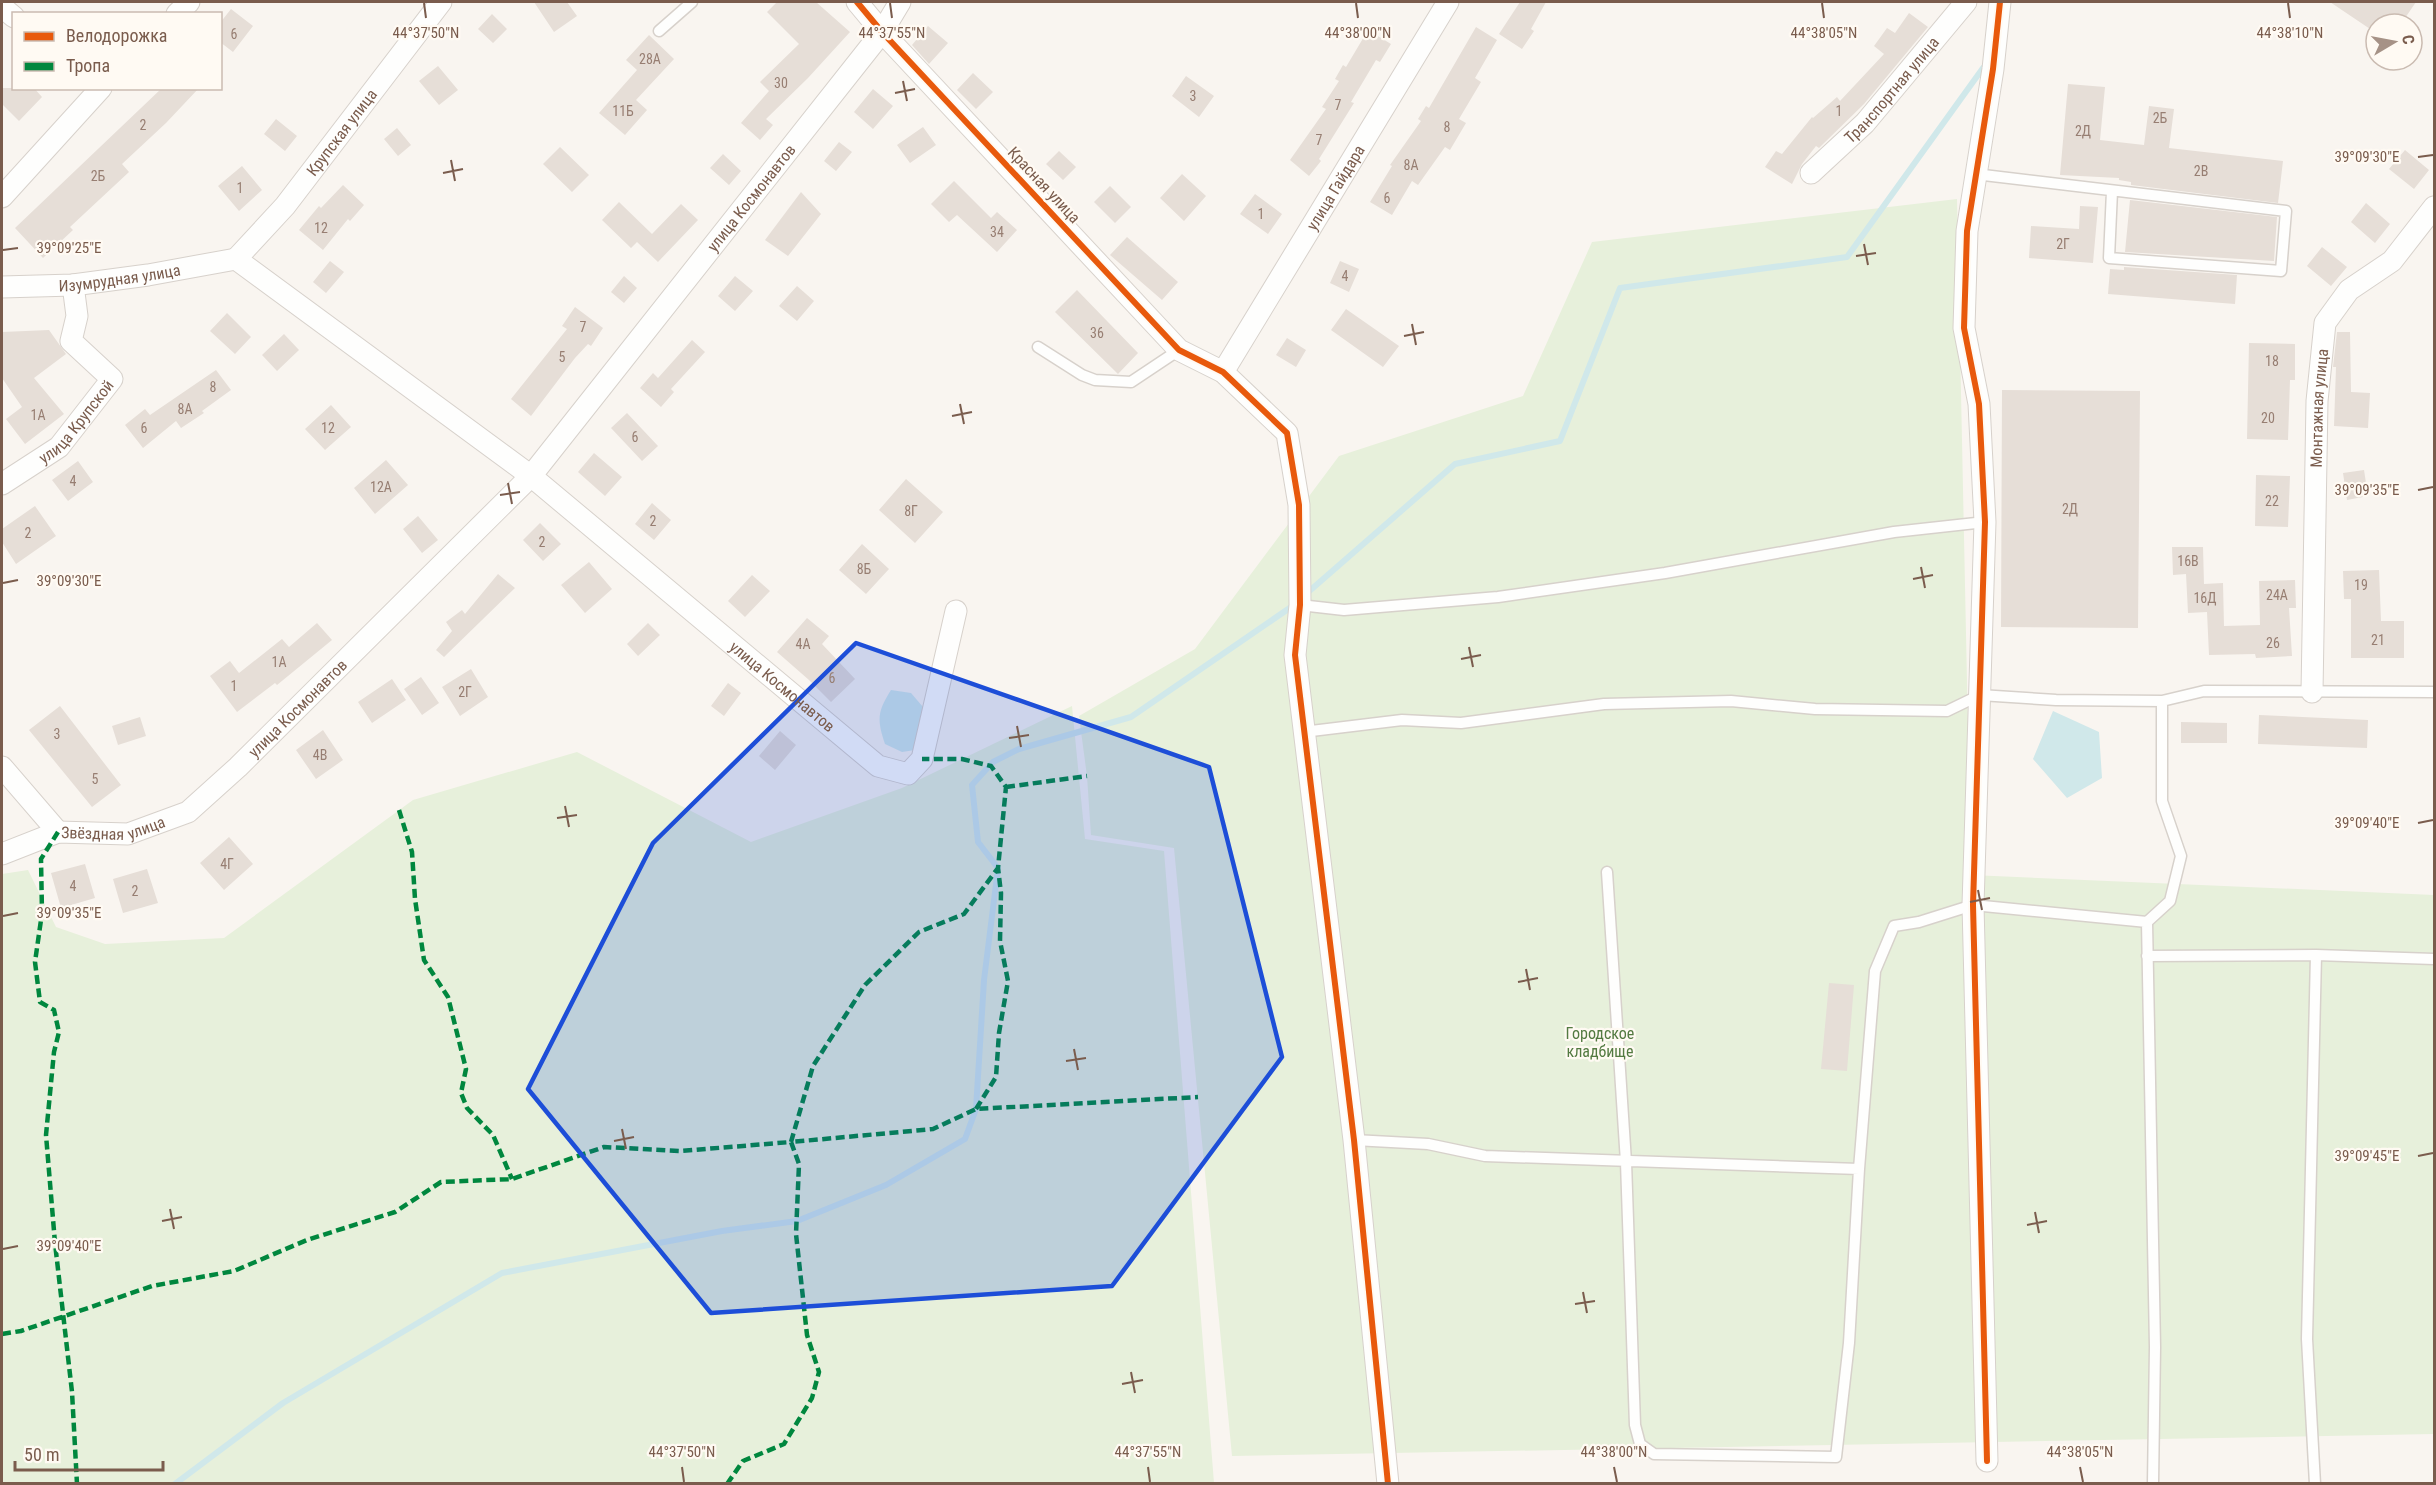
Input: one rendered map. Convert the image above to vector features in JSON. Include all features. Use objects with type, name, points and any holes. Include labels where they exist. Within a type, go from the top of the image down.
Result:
[{"type":"street","name":"Крупская улица","points":[[236,259],[285,206],[441,2]]},
{"type":"street","name":"Красная улица","points":[[857,2],[882,32],[1179,350],[1223,372],[1287,433],[1299,505],[1300,605],[1295,655],[1354,1140],[1388,1484]]},
{"type":"street","name":"улица Космонавтов","points":[[188,812],[247,759],[531,476],[882,32],[900,2]]},
{"type":"street","name":"улица Гайдара","points":[[1223,372],[1448,2]]},
{"type":"street","name":"Транспортная улица","points":[[1811,173],[1865,123],[1966,2]]},
{"type":"street","points":[[1987,1461],[1973,905],[1985,522],[1979,404],[1964,328],[1967,231],[1993,69],[2000,2]]},
{"type":"street","points":[[2,197],[97,90]]},
{"type":"street","name":"Монтажная улица","points":[[2312,692],[2317,401],[2325,323],[2349,290],[2392,261],[2434,207]]},
{"type":"street","name":"Изумрудная улица","points":[[2,287],[73,285],[148,275],[236,259]]},
{"type":"street","name":"улица Космонавтов","points":[[236,259],[531,476],[878,766],[908,774],[922,759],[956,611]]},
{"type":"street","name":"улица Крупской","points":[[2,484],[59,447],[112,380],[71,341],[76,316],[73,285]]},
{"type":"street","points":[[2,767],[58,832]]},
{"type":"street","name":"Звёздная улица","points":[[2,854],[58,832],[128,834],[188,812]]},
{"type":"lane","points":[[659,31],[692,2]]},
{"type":"lane","points":[[1975,174],[2286,211],[2281,271],[2109,258],[2112,191]]},
{"type":"lane","points":[[1038,347],[1082,375],[1095,380],[1131,382],[1179,350]]},
{"type":"lane","points":[[1300,605],[1344,610],[1498,597],[1665,573],[1894,532],[1985,522]]},
{"type":"lane","points":[[1303,732],[1402,720],[1461,723],[1604,704],[1731,701],[1815,709],[1947,711],[1980,695],[2056,700],[2162,701],[2204,691],[2434,692]]},
{"type":"lane","points":[[2153,1483],[2155,1347],[2147,922],[2170,901],[2181,856],[2162,801],[2162,701]]},
{"type":"lane","points":[[1607,872],[1626,1162],[1635,1425],[1640,1444],[1654,1454],[1836,1456],[1849,1343],[1859,1169],[1875,971],[1894,926],[1919,922],[1973,905],[2147,922]]},
{"type":"lane","points":[[2147,956],[2316,955],[2434,958]]},
{"type":"lane","points":[[2315,1484],[2307,1339],[2316,955]]},
{"type":"lane","points":[[1354,1140],[1428,1144],[1485,1156],[1859,1169]]},
{"type":"highlighted area","points":[[856,643],[1209,767],[1282,1057],[1112,1286],[711,1313],[528,1089],[653,843]]},
{"type":"green space","name":"Городское кладбище","points":[[1957,199],[1971,875],[2434,895],[2434,1434],[1232,1456],[1174,848],[1091,835],[1087,776],[1079,716],[1195,649],[1339,456],[1523,396],[1592,242]]},
{"type":"green space","points":[[1072,706],[1085,839],[1164,851],[1214,1483],[2,1483],[2,874],[28,870],[56,927],[105,944],[224,938],[413,800],[577,752],[751,842],[902,788]]},
{"type":"water","points":[[891,690],[911,693],[923,707],[915,750],[902,752],[885,744],[880,716],[883,704]]},
{"type":"water","points":[[2053,711],[2099,732],[2102,778],[2067,798],[2033,759]]},
{"type":"building","points":[[534,2],[567,2],[577,16],[554,32]]},
{"type":"building","points":[[777,2],[816,2],[850,32],[766,119],[773,125],[760,140],[741,123],[769,91],[760,82],[799,44],[767,12]]},
{"type":"building","points":[[1520,2],[1546,2],[1531,29],[1534,31],[1522,49],[1499,34]]},
{"type":"building","points":[[2330,2],[2416,2],[2409,12],[2364,12],[2364,25]]},
{"type":"building","points":[[231,9],[253,26],[233,52],[222,44],[222,20]]},
{"type":"building","points":[[1909,13],[1928,27],[1864,104],[1819,148],[1816,146],[1802,164],[1792,184],[1765,167],[1776,151],[1782,154],[1812,117],[1837,97],[1840,101],[1884,54],[1874,46],[1887,28],[1895,33]]},
{"type":"building","points":[[492,14],[507,29],[493,43],[478,29]]},
{"type":"building","points":[[928,26],[948,43],[929,64],[912,45]]},
{"type":"building","points":[[1476,27],[1497,40],[1475,78],[1481,82],[1459,119],[1466,123],[1450,150],[1445,147],[1418,185],[1412,181],[1392,215],[1370,202],[1392,166],[1390,165],[1421,121],[1418,119],[1426,106],[1429,108]]},
{"type":"building","points":[[1368,30],[1391,44],[1380,62],[1376,60],[1351,102],[1354,103],[1319,159],[1321,161],[1309,176],[1290,160],[1326,109],[1322,107],[1339,81],[1335,79],[1343,65],[1346,67]]},
{"type":"building","points":[[649,35],[674,59],[636,100],[647,110],[625,135],[599,113],[637,70],[626,60]]},
{"type":"building","points":[[438,66],[458,90],[439,105],[419,81]]},
{"type":"building","points":[[973,73],[993,92],[976,109],[957,90]]},
{"type":"building","points":[[1186,76],[1214,96],[1199,117],[1172,96]]},
{"type":"building","points":[[2068,84],[2105,87],[2100,140],[2144,145],[2149,106],[2174,109],[2169,148],[2283,161],[2278,203],[2131,185],[2131,182],[2119,180],[2119,178],[2060,175]]},
{"type":"building","points":[[2,88],[36,90],[42,97],[19,121],[2,104]]},
{"type":"building","points":[[873,89],[893,106],[873,129],[854,112]]},
{"type":"building","points":[[160,90],[197,90],[122,164],[129,172],[70,227],[73,230],[43,258],[15,228]]},
{"type":"building","points":[[276,119],[297,136],[285,151],[264,134]]},
{"type":"building","points":[[923,127],[936,145],[910,163],[897,145]]},
{"type":"building","points":[[397,128],[411,145],[398,156],[384,139]]},
{"type":"building","points":[[839,142],[852,152],[836,171],[824,161]]},
{"type":"building","points":[[560,147],[589,175],[572,192],[543,164]]},
{"type":"building","points":[[2405,150],[2429,170],[2414,189],[2389,169]]},
{"type":"building","points":[[1059,151],[1076,167],[1063,180],[1046,164]]},
{"type":"building","points":[[723,154],[741,171],[729,185],[710,168]]},
{"type":"building","points":[[242,166],[262,190],[239,211],[218,186]]},
{"type":"building","points":[[1182,174],[1206,196],[1184,221],[1160,198]]},
{"type":"building","points":[[954,181],[991,218],[997,212],[1017,230],[997,252],[957,215],[949,222],[931,204]]},
{"type":"building","points":[[343,185],[364,205],[350,221],[348,219],[323,250],[299,230],[319,206],[321,208]]},
{"type":"building","points":[[1110,186],[1131,207],[1115,223],[1094,202]]},
{"type":"building","points":[[801,192],[821,214],[788,256],[765,240]]},
{"type":"building","points":[[1255,194],[1282,214],[1268,234],[1240,214]]},
{"type":"building","points":[[2130,200],[2277,217],[2274,261],[2125,252]]},
{"type":"building","points":[[619,202],[652,234],[681,204],[698,220],[658,262],[637,242],[631,248],[602,220]]},
{"type":"building","points":[[2366,203],[2390,224],[2375,243],[2351,222]]},
{"type":"building","points":[[2080,206],[2098,207],[2093,263],[2029,258],[2031,226],[2079,229]]},
{"type":"building","points":[[1127,237],[1178,282],[1162,300],[1110,255]]},
{"type":"building","points":[[2322,247],[2347,267],[2331,286],[2307,266]]},
{"type":"building","points":[[330,261],[344,272],[326,293],[313,282]]},
{"type":"building","points":[[1340,261],[1359,269],[1349,292],[1330,283]]},
{"type":"building","points":[[2124,267],[2237,275],[2235,304],[2108,294],[2110,269],[2124,270]]},
{"type":"building","points":[[624,276],[637,288],[624,303],[611,292]]},
{"type":"building","points":[[735,276],[753,291],[735,311],[718,296]]},
{"type":"building","points":[[797,286],[814,301],[797,321],[779,306]]},
{"type":"building","points":[[1077,290],[1138,353],[1118,374],[1055,312]]},
{"type":"building","points":[[575,307],[603,328],[591,346],[588,344],[575,358],[531,416],[511,399],[567,329],[562,326]]},
{"type":"building","points":[[1346,309],[1399,346],[1383,367],[1331,330]]},
{"type":"building","points":[[227,313],[251,337],[235,354],[210,331]]},
{"type":"building","points":[[49,330],[66,354],[34,378],[64,414],[25,444],[6,419],[22,407],[2,378],[2,332]]},
{"type":"building","points":[[2337,332],[2350,332],[2351,392],[2370,393],[2368,428],[2334,426],[2336,367],[2333,367]]},
{"type":"building","points":[[284,334],[299,350],[277,371],[262,355]]},
{"type":"building","points":[[1287,338],[1306,350],[1296,367],[1276,355]]},
{"type":"building","points":[[692,340],[705,352],[671,389],[674,392],[661,407],[640,388],[653,373],[658,378]]},
{"type":"building","points":[[2249,343],[2295,344],[2295,380],[2290,380],[2288,440],[2247,439]]},
{"type":"building","points":[[216,370],[231,390],[202,411],[204,413],[181,428],[176,421],[143,448],[125,425],[145,409],[150,415]]},
{"type":"building","points":[[2002,390],[2140,391],[2138,628],[2001,627]]},
{"type":"building","points":[[331,405],[351,427],[325,450],[305,429]]},
{"type":"building","points":[[627,413],[658,446],[642,461],[611,428]]},
{"type":"building","points":[[594,453],[622,477],[605,496],[578,472]]},
{"type":"building","points":[[386,460],[408,485],[375,514],[354,488]]},
{"type":"building","points":[[78,461],[93,482],[68,501],[52,480]]},
{"type":"building","points":[[2364,470],[2368,496],[2347,500],[2343,473]]},
{"type":"building","points":[[2256,475],[2290,476],[2288,527],[2255,526]]},
{"type":"building","points":[[906,479],[943,512],[915,543],[879,510]]},
{"type":"building","points":[[652,503],[671,520],[654,540],[635,524]]},
{"type":"building","points":[[35,506],[56,536],[16,564],[2,542],[2,529]]},
{"type":"building","points":[[418,516],[438,540],[422,553],[403,529]]},
{"type":"building","points":[[540,523],[561,544],[543,561],[523,540]]},
{"type":"building","points":[[862,544],[889,569],[866,594],[839,570]]},
{"type":"building","points":[[2172,547],[2203,547],[2204,584],[2223,583],[2224,626],[2260,625],[2259,581],[2295,580],[2296,608],[2289,608],[2292,656],[2256,658],[2255,654],[2209,655],[2207,612],[2188,613],[2186,574],[2173,575]]},
{"type":"building","points":[[589,562],[612,589],[585,613],[561,585]]},
{"type":"building","points":[[2379,570],[2381,621],[2404,621],[2404,658],[2351,658],[2351,599],[2344,599],[2343,571]]},
{"type":"building","points":[[498,574],[515,588],[444,657],[436,650],[452,631],[446,622],[462,610],[465,614]]},
{"type":"building","points":[[752,575],[770,591],[745,617],[728,601]]},
{"type":"building","points":[[807,618],[829,636],[822,644],[855,679],[831,702],[777,652]]},
{"type":"building","points":[[317,623],[332,640],[277,685],[275,683],[237,712],[210,676],[230,661],[239,673],[282,639],[289,647]]},
{"type":"building","points":[[648,623],[660,635],[638,656],[627,644]]},
{"type":"building","points":[[471,669],[488,697],[460,716],[442,687]]},
{"type":"building","points":[[421,677],[439,703],[422,715],[404,689]]},
{"type":"building","points":[[392,679],[406,700],[372,723],[358,702]]},
{"type":"building","points":[[728,683],[741,693],[724,716],[711,706]]},
{"type":"building","points":[[60,706],[121,785],[92,807],[29,730]]},
{"type":"building","points":[[2259,715],[2368,720],[2367,748],[2258,744]]},
{"type":"building","points":[[140,717],[146,736],[118,745],[112,726]]},
{"type":"building","points":[[2181,722],[2227,723],[2227,743],[2181,743]]},
{"type":"building","points":[[323,730],[343,760],[316,779],[296,750]]},
{"type":"building","points":[[780,731],[796,745],[775,770],[759,756]]},
{"type":"building","points":[[229,837],[253,864],[224,890],[200,863]]},
{"type":"building","points":[[85,864],[95,898],[61,908],[51,873]]},
{"type":"building","points":[[147,869],[158,903],[123,913],[113,879]]},
{"type":"building","points":[[1829,983],[1854,985],[1847,1071],[1821,1069]]},
{"type":"waterway","points":[[1306,594],[1455,464],[1560,441],[1620,288],[1847,257],[1983,68]]},
{"type":"waterway","points":[[175,1484],[283,1403],[502,1273],[722,1231],[797,1221],[886,1185],[965,1139],[976,1109],[984,980],[998,868],[978,842],[972,785],[993,762],[1019,749],[1131,717],[1294,605]]},
{"type":"marked path","points":[[2,1334],[21,1331],[152,1286],[234,1271],[307,1240],[395,1212],[441,1182],[512,1179],[604,1147],[681,1151],[791,1142],[813,1066],[865,985],[919,932],[964,914],[998,868],[1006,787],[991,766],[962,759],[922,759]]},
{"type":"marked path","points":[[1006,787],[1087,776]]},
{"type":"marked path","points":[[399,810],[412,852],[415,899],[424,960],[448,997],[466,1069],[461,1093],[467,1108],[493,1135],[512,1179]]},
{"type":"marked path","points":[[58,832],[41,859],[42,913],[35,962],[40,1002],[54,1010],[59,1032],[54,1052],[46,1135],[55,1243],[72,1392],[77,1484]]},
{"type":"marked path","points":[[976,1109],[996,1077],[999,1033],[1008,981],[1000,941],[1001,893],[998,868]]},
{"type":"marked path","points":[[727,1484],[743,1461],[784,1444],[812,1398],[819,1372],[807,1335],[796,1234],[799,1164],[791,1142],[933,1129],[976,1109],[1198,1097]]},
{"type":"cycle path","points":[[857,2],[882,32],[1179,350],[1223,372],[1287,433],[1299,505],[1300,605],[1295,655],[1354,1140],[1388,1484]]},
{"type":"cycle path","points":[[1987,1461],[1973,905],[1985,522],[1979,404],[1964,328],[1967,231],[1993,69],[2000,2]]}]
